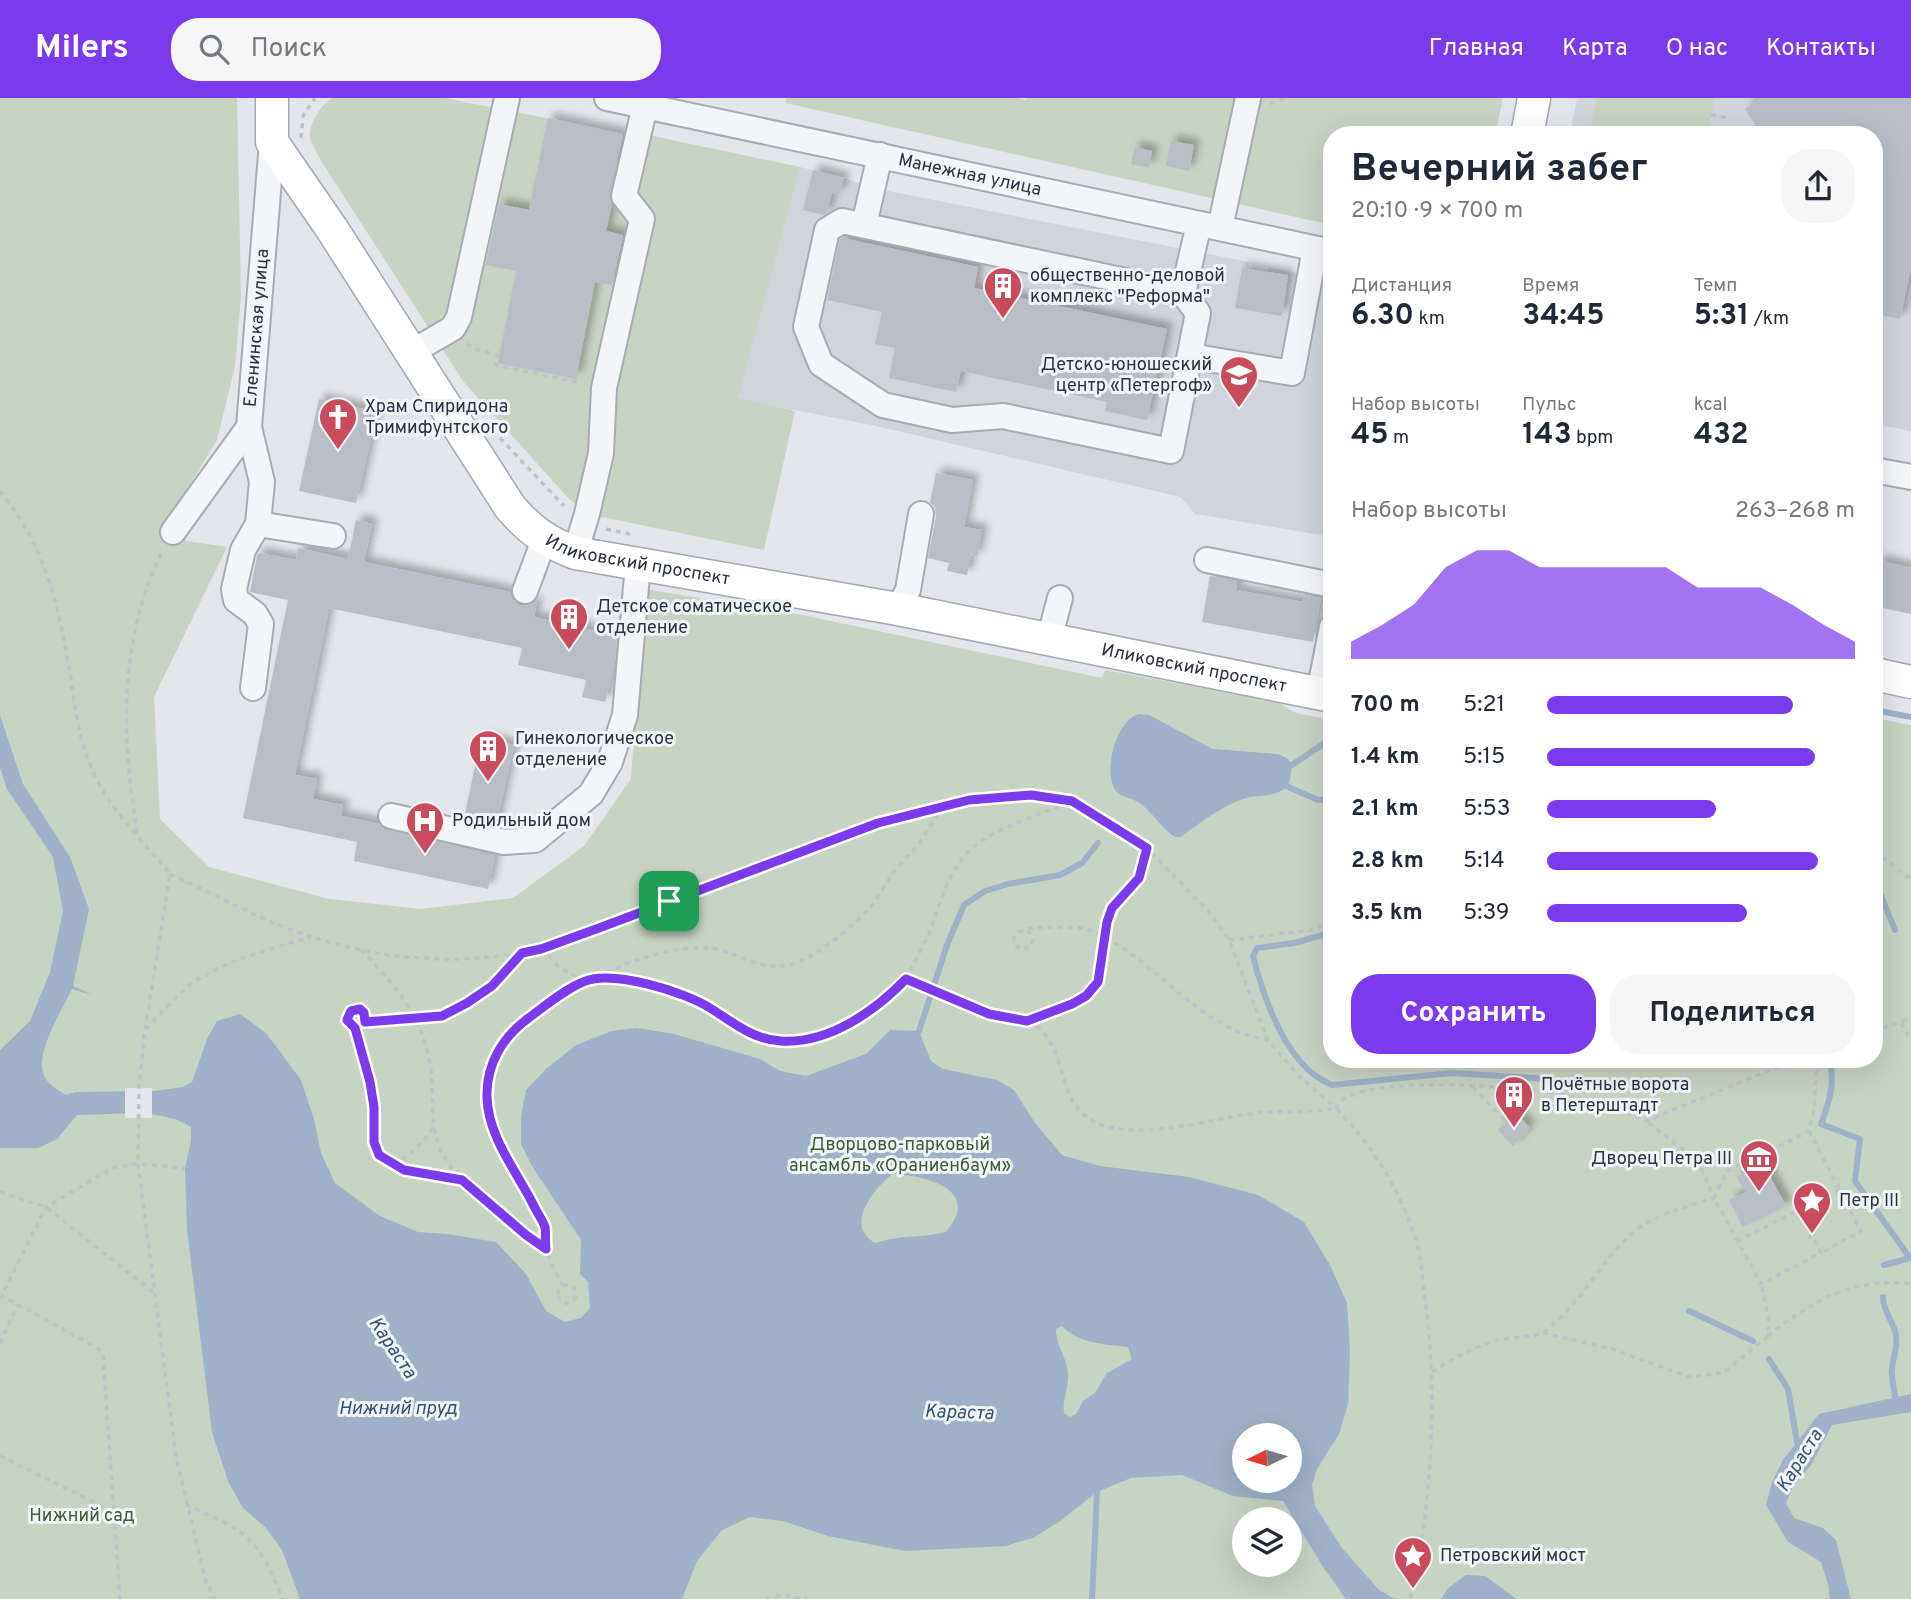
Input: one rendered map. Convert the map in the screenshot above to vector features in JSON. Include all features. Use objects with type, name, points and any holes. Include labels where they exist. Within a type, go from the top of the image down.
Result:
[{"type":"main road","name":"Еленинская улица","points":[[272,98],[287,142]]},
{"type":"main road","points":[[1529,126],[1534,98]]},
{"type":"main road","name":"Иликовский проспект","points":[[287,142],[332,229],[410,353],[510,507],[526,526],[544,540],[580,539],[638,550],[898,609],[1323,695]]},
{"type":"main road","points":[[1883,676],[1911,682]]},
{"type":"street","points":[[410,353],[453,328],[459,317],[507,98]]},
{"type":"street","name":"Манежная улица","points":[[607,98],[657,105],[1323,251]]},
{"type":"street","points":[[1183,293],[1209,226],[1248,98]]},
{"type":"street","points":[[580,539],[601,453],[604,388],[642,219],[624,196],[657,105]]},
{"type":"street","name":"Еленинская улица","points":[[173,532],[250,427],[287,142]]},
{"type":"street","points":[[864,225],[880,155]]},
{"type":"street","points":[[842,221],[864,225],[1183,293],[1198,313],[1171,451],[1003,416],[952,420],[883,405],[821,365],[806,327],[827,230],[842,221]]},
{"type":"street","points":[[1190,356],[1292,373],[1323,251]]},
{"type":"street","points":[[250,427],[262,482],[258,524],[243,550],[234,589],[236,600],[255,614],[261,624],[253,688]]},
{"type":"street","points":[[1883,472],[1911,477]]},
{"type":"street","points":[[898,609],[908,590],[921,514]]},
{"type":"street","points":[[258,524],[333,536]]},
{"type":"street","points":[[524,591],[544,540]]},
{"type":"street","points":[[391,816],[504,842],[535,840],[591,794],[610,762],[625,715],[638,550]]},
{"type":"street","points":[[1207,560],[1323,583]]},
{"type":"street","points":[[1049,640],[1060,598]]},
{"type":"path","points":[[287,142],[315,98]]},
{"type":"path","points":[[1711,114],[1728,118]]},
{"type":"path","points":[[453,328],[467,345],[497,355],[496,365],[604,388]]},
{"type":"path","points":[[493,430],[580,539],[638,550]]},
{"type":"path","points":[[0,491],[43,558],[64,637],[79,730],[89,765],[103,794],[170,874],[273,922],[312,937],[361,950],[432,958],[482,958],[522,953],[541,949],[878,823],[969,800],[1031,795],[1072,801],[1147,848],[1207,910],[1229,940],[1268,1040],[1298,1076],[1355,1128],[1391,1180],[1408,1216],[1418,1247],[1428,1315],[1432,1372],[1425,1507],[1410,1599]]},
{"type":"path","points":[[137,833],[127,741],[129,684],[137,619],[155,566],[173,532]]},
{"type":"path","points":[[597,978],[650,984],[680,994],[710,1008],[749,1033],[768,1039],[791,1042],[815,1037],[856,1020],[891,995],[906,979],[927,937],[951,876],[964,857],[978,844],[1020,822],[1072,801]]},
{"type":"path","points":[[563,1286],[546,1249],[545,1227],[496,1136],[487,1100],[488,1076],[501,1045],[522,1023],[584,981],[660,953],[694,947],[716,949],[762,965],[783,967],[799,962],[838,937],[867,910],[921,841],[942,808]]},
{"type":"path","points":[[1027,1021],[1072,1004],[1086,996],[1098,982],[1104,936],[1112,908],[1139,878],[1147,848]]},
{"type":"path","points":[[1883,858],[1911,879]]},
{"type":"path","points":[[170,874],[145,1030],[139,1085],[138,1164],[176,1457],[206,1582],[215,1599]]},
{"type":"path","points":[[1229,940],[1311,930],[1323,926]]},
{"type":"path","points":[[1027,931],[1032,934],[1033,940],[1031,946],[1022,950],[1017,947],[1014,937],[1017,932],[1036,927],[1072,927],[1104,936],[1147,964],[1230,1029],[1248,1037],[1268,1040]]},
{"type":"path","points":[[145,1030],[175,998],[201,978],[239,960],[312,937]]},
{"type":"path","points":[[541,949],[559,967],[584,981]]},
{"type":"path","points":[[361,950],[392,982],[416,1019],[429,1054],[434,1126],[446,1162],[462,1180],[546,1249]]},
{"type":"path","points":[[355,1028],[365,1022],[442,1016],[492,986],[522,953]]},
{"type":"path","points":[[906,979],[989,1014],[1027,1021],[1050,1040],[1069,1091],[1080,1111],[1099,1124],[1121,1129],[1157,1129],[1254,1113],[1314,1112],[1336,1108],[1344,1098],[1360,1092],[1385,1088],[1473,1087],[1555,1094],[1614,1107],[1646,1121],[1684,1150],[1702,1170],[1714,1198],[1761,1284],[1769,1320],[1768,1336]]},
{"type":"path","points":[[365,1022],[364,1013],[360,1009],[351,1011],[347,1020],[355,1028],[370,1082],[374,1107],[374,1142],[379,1155],[391,1164],[428,1175],[462,1180]]},
{"type":"path","points":[[1883,1029],[1911,1018]]},
{"type":"path","points":[[1901,1023],[1911,1040]]},
{"type":"path","points":[[1646,1121],[1775,1068]]},
{"type":"path","points":[[1761,1284],[1861,1231],[1809,1131],[1814,1110],[1816,1068]]},
{"type":"path","points":[[1473,1087],[1507,1123]]},
{"type":"path","points":[[391,1164],[409,1156],[423,1143],[434,1126]]},
{"type":"path","points":[[1543,1333],[1572,1307],[1622,1244],[1637,1230],[1660,1216],[1714,1198],[1727,1171],[1809,1131]]},
{"type":"path","points":[[1770,1151],[1811,1233],[1815,1234],[1812,1235],[1821,1253]]},
{"type":"path","points":[[120,1599],[103,1355],[96,1347],[0,1296],[46,1207],[115,1167],[138,1164],[185,1168]]},
{"type":"path","points":[[1737,1241],[1840,1190]]},
{"type":"path","points":[[0,1192],[46,1207],[156,1294]]},
{"type":"path","points":[[1432,1372],[1479,1346],[1500,1339],[1543,1333],[1612,1349],[1689,1377],[1724,1373],[1816,1301],[1841,1290],[1881,1283],[1911,1284]]},
{"type":"path","points":[[563,1286],[572,1286],[575,1290],[573,1301],[564,1303],[559,1299],[559,1290],[563,1286]]},
{"type":"path","points":[[0,1343],[18,1304]]},
{"type":"path","points":[[0,1456],[115,1513]]},
{"type":"path","points":[[186,1505],[238,1528],[263,1556],[282,1599]]},
{"type":"path","points":[[766,1599],[783,1595],[807,1599]]},
{"type":"shaded area","points":[[1577,98],[1911,98],[1911,431],[1883,426],[1883,126],[1572,126]]},
{"type":"shaded area","points":[[800,167],[873,188],[1249,262],[1249,268],[1268,271],[1269,267],[1323,279],[1323,535],[1195,514],[1181,497],[872,425],[737,399]]},
{"type":"green space","name":"Дворцово-парковый ансамбль «Ораниенбаум»","points":[[0,98],[237,98],[241,295],[235,366],[217,440],[165,526],[187,541],[227,547],[154,697],[160,819],[209,867],[329,899],[421,909],[513,898],[584,846],[631,779],[645,589],[802,615],[1102,678],[1105,670],[1275,701],[1296,713],[1323,718],[1323,1068],[1883,1068],[1883,720],[1911,725],[1911,1599],[0,1599]]},
{"type":"green space","points":[[332,98],[445,98],[626,134],[639,133],[800,167],[738,398],[795,411],[764,550],[587,514],[569,499],[463,381],[323,164],[312,143],[310,132],[316,115]]},
{"type":"green space","points":[[786,98],[1503,98],[1497,126],[1323,126],[1323,223],[785,103]]},
{"type":"green space","points":[[1597,98],[1715,98],[1709,126],[1591,126]]},
{"type":"water","points":[[1139,714],[1149,715],[1213,749],[1278,754],[1287,758],[1292,765],[1288,784],[1278,792],[1246,798],[1228,805],[1181,837],[1175,837],[1140,803],[1117,792],[1112,781],[1111,759],[1118,735],[1131,718]]},
{"type":"water","name":"Нижний пруд","points":[[0,715],[23,784],[70,857],[89,909],[73,986],[92,995],[72,989],[57,1018],[43,1053],[43,1072],[49,1083],[66,1095],[76,1092],[155,1091],[183,1087],[192,1082],[207,1039],[217,1021],[240,1014],[266,1033],[301,1080],[314,1119],[321,1153],[335,1183],[380,1216],[418,1232],[496,1242],[526,1274],[546,1311],[565,1322],[581,1318],[590,1308],[588,1282],[580,1274],[581,1240],[532,1166],[521,1144],[521,1116],[526,1090],[546,1069],[576,1045],[612,1031],[637,1028],[674,1034],[760,1059],[780,1071],[806,1076],[866,1054],[890,1030],[919,1031],[931,1061],[943,1069],[997,1080],[1014,1090],[1035,1123],[1062,1155],[1100,1166],[1189,1177],[1258,1195],[1304,1222],[1330,1265],[1347,1303],[1350,1351],[1348,1404],[1339,1434],[1317,1469],[1312,1485],[1315,1506],[1342,1548],[1379,1590],[1395,1599],[1346,1599],[1302,1532],[1302,1507],[1287,1507],[1283,1501],[1233,1496],[1182,1475],[1131,1478],[1097,1492],[1033,1538],[1005,1546],[905,1551],[828,1536],[783,1521],[750,1517],[722,1530],[697,1561],[682,1599],[300,1599],[282,1550],[265,1527],[243,1508],[228,1481],[212,1432],[187,1230],[185,1168],[191,1127],[152,1114],[77,1115],[57,1139],[38,1148],[0,1148],[0,1050],[30,1021],[50,972],[63,911],[53,857],[7,789],[0,768]],"holes":[[[892,1174],[932,1181],[950,1191],[956,1198],[958,1207],[954,1220],[946,1232],[875,1243],[866,1236],[862,1227],[862,1218],[870,1198]],[[1062,1326],[1084,1340],[1128,1347],[1132,1359],[1107,1373],[1095,1393],[1083,1401],[1076,1414],[1070,1417],[1064,1413],[1068,1373],[1056,1329]]]},
{"type":"water","name":"Караста","points":[[1911,1394],[1911,1412],[1832,1425],[1811,1465],[1793,1487],[1786,1503],[1794,1518],[1823,1528],[1836,1540],[1851,1599],[1830,1599],[1821,1562],[1788,1542],[1766,1505],[1772,1482],[1783,1460],[1819,1414]]},
{"type":"water","points":[[1466,1575],[1485,1576],[1517,1599],[1441,1599],[1448,1588]]},
{"type":"pier","points":[[125,1088],[152,1088],[152,1118],[125,1118]]},
{"type":"building","points":[[1760,98],[1911,98],[1911,268],[1900,319],[1883,316],[1883,126],[1756,126],[1745,109]]},
{"type":"building","points":[[548,118],[623,134],[610,193],[612,204],[606,231],[623,235],[612,285],[595,282],[576,379],[498,363],[516,271],[486,265],[499,204],[529,210]]},
{"type":"building","points":[[1171,141],[1194,145],[1189,171],[1166,166]]},
{"type":"building","points":[[1135,147],[1152,151],[1149,168],[1131,164]]},
{"type":"building","points":[[813,170],[844,178],[839,195],[832,193],[827,213],[823,215],[803,210]]},
{"type":"building","name":"oбщеcтвенно-деловoй кoмплeкc \"Peфoрма\"","points":[[840,239],[978,267],[974,288],[1167,329],[1147,420],[1105,411],[1107,402],[961,371],[956,392],[889,378],[895,348],[875,344],[882,312],[827,300]]},
{"type":"building","points":[[1242,268],[1288,275],[1282,316],[1235,308]]},
{"type":"building","name":"Храм Спиридона Тримифунтского","points":[[319,399],[377,412],[356,503],[299,491]]},
{"type":"building","points":[[936,473],[973,480],[964,527],[982,530],[977,557],[971,555],[967,575],[947,571],[949,563],[928,558],[936,517],[935,507],[930,502]]},
{"type":"building","points":[[356,520],[372,524],[364,562],[510,592],[519,605],[527,606],[537,602],[534,617],[617,636],[615,662],[605,702],[582,697],[586,680],[518,665],[522,648],[329,608],[295,775],[317,779],[313,799],[343,805],[341,816],[495,855],[488,889],[354,861],[357,842],[243,818],[288,600],[250,592],[257,556],[259,553],[296,560],[298,548],[348,559]]},
{"type":"building","points":[[1883,561],[1911,568],[1911,614],[1883,608]]},
{"type":"building","points":[[1210,576],[1237,581],[1236,590],[1303,602],[1305,595],[1321,598],[1313,642],[1202,622]]},
{"type":"building","name":"Гинекологическое отделение","points":[[481,738],[514,745],[496,825],[464,818]]},
{"type":"building","name":"Почётные ворота в Петерштадт","points":[[1516,1113],[1530,1128],[1513,1146],[1498,1130]]},
{"type":"building","name":"Дворец Петра III","points":[[1763,1163],[1786,1206],[1743,1227],[1729,1200],[1746,1192],[1736,1177]]},
{"type":"waterway","points":[[1883,712],[1911,717]]},
{"type":"waterway","points":[[1286,766],[1292,765],[1323,744]]},
{"type":"waterway","points":[[1286,786],[1323,800]]},
{"type":"waterway","points":[[919,1031],[947,945],[964,905],[985,891],[1060,875],[1082,863],[1098,843]]},
{"type":"waterway","points":[[1883,900],[1895,930]]},
{"type":"waterway","points":[[1323,935],[1294,943],[1257,948],[1253,956],[1280,1030],[1290,1048],[1316,1076],[1332,1085],[1452,1073],[1535,1078],[1577,1085]]},
{"type":"waterway","points":[[1831,1068],[1832,1084],[1821,1124],[1860,1139],[1855,1181],[1910,1258],[1884,1265]]},
{"type":"waterway","points":[[1883,1297],[1896,1335],[1892,1372],[1895,1397]]},
{"type":"waterway","points":[[1689,1311],[1753,1341]]},
{"type":"waterway","name":"Караста","points":[[1769,1359],[1788,1389],[1797,1442]]},
{"type":"waterway","points":[[1092,1599],[1097,1492]]},
{"type":"place","name":"oбщеcтвенно-деловoй кoмплeкc \"Peфoрма\"","points":[[1003,320]]},
{"type":"place","name":"Детско-юношеский центр «Петергоф»","points":[[1239,409]]},
{"type":"place","name":"Храм Спиридона Тримифунтского","points":[[338,451]]},
{"type":"place","name":"Детское соматическое отделение","points":[[569,651]]},
{"type":"place","name":"Гинекологическое отделение","points":[[488,783]]},
{"type":"place","name":"Родильный дом","points":[[425,855]]},
{"type":"place","name":"Почётные ворота в Петерштадт","points":[[1514,1129]]},
{"type":"place","name":"Дворец Петра III","points":[[1759,1193]]},
{"type":"place","name":"Петр III","points":[[1812,1235]]},
{"type":"place","name":"Петровский мост","points":[[1413,1590]]},
{"type":"route","points":[[1031,795],[1072,801],[1147,848],[1139,878],[1112,908],[1104,936],[1098,982],[1086,996],[1072,1004],[1027,1021],[989,1014],[906,979],[891,995],[856,1020],[815,1037],[791,1042],[749,1033],[710,1008],[650,984],[597,978],[584,981],[547,1004],[522,1023],[501,1045],[488,1076],[487,1100],[496,1136],[545,1227],[546,1249],[462,1180],[404,1170],[379,1155],[374,1142],[374,1107],[370,1082],[355,1028],[347,1020],[351,1011],[360,1009],[366,1018],[365,1022],[442,1016],[492,986],[522,953],[541,949],[669,901],[878,823],[969,800],[1031,795]]},
{"type":"park label","name":"Нижний сад","points":[[82,1516]]}]
